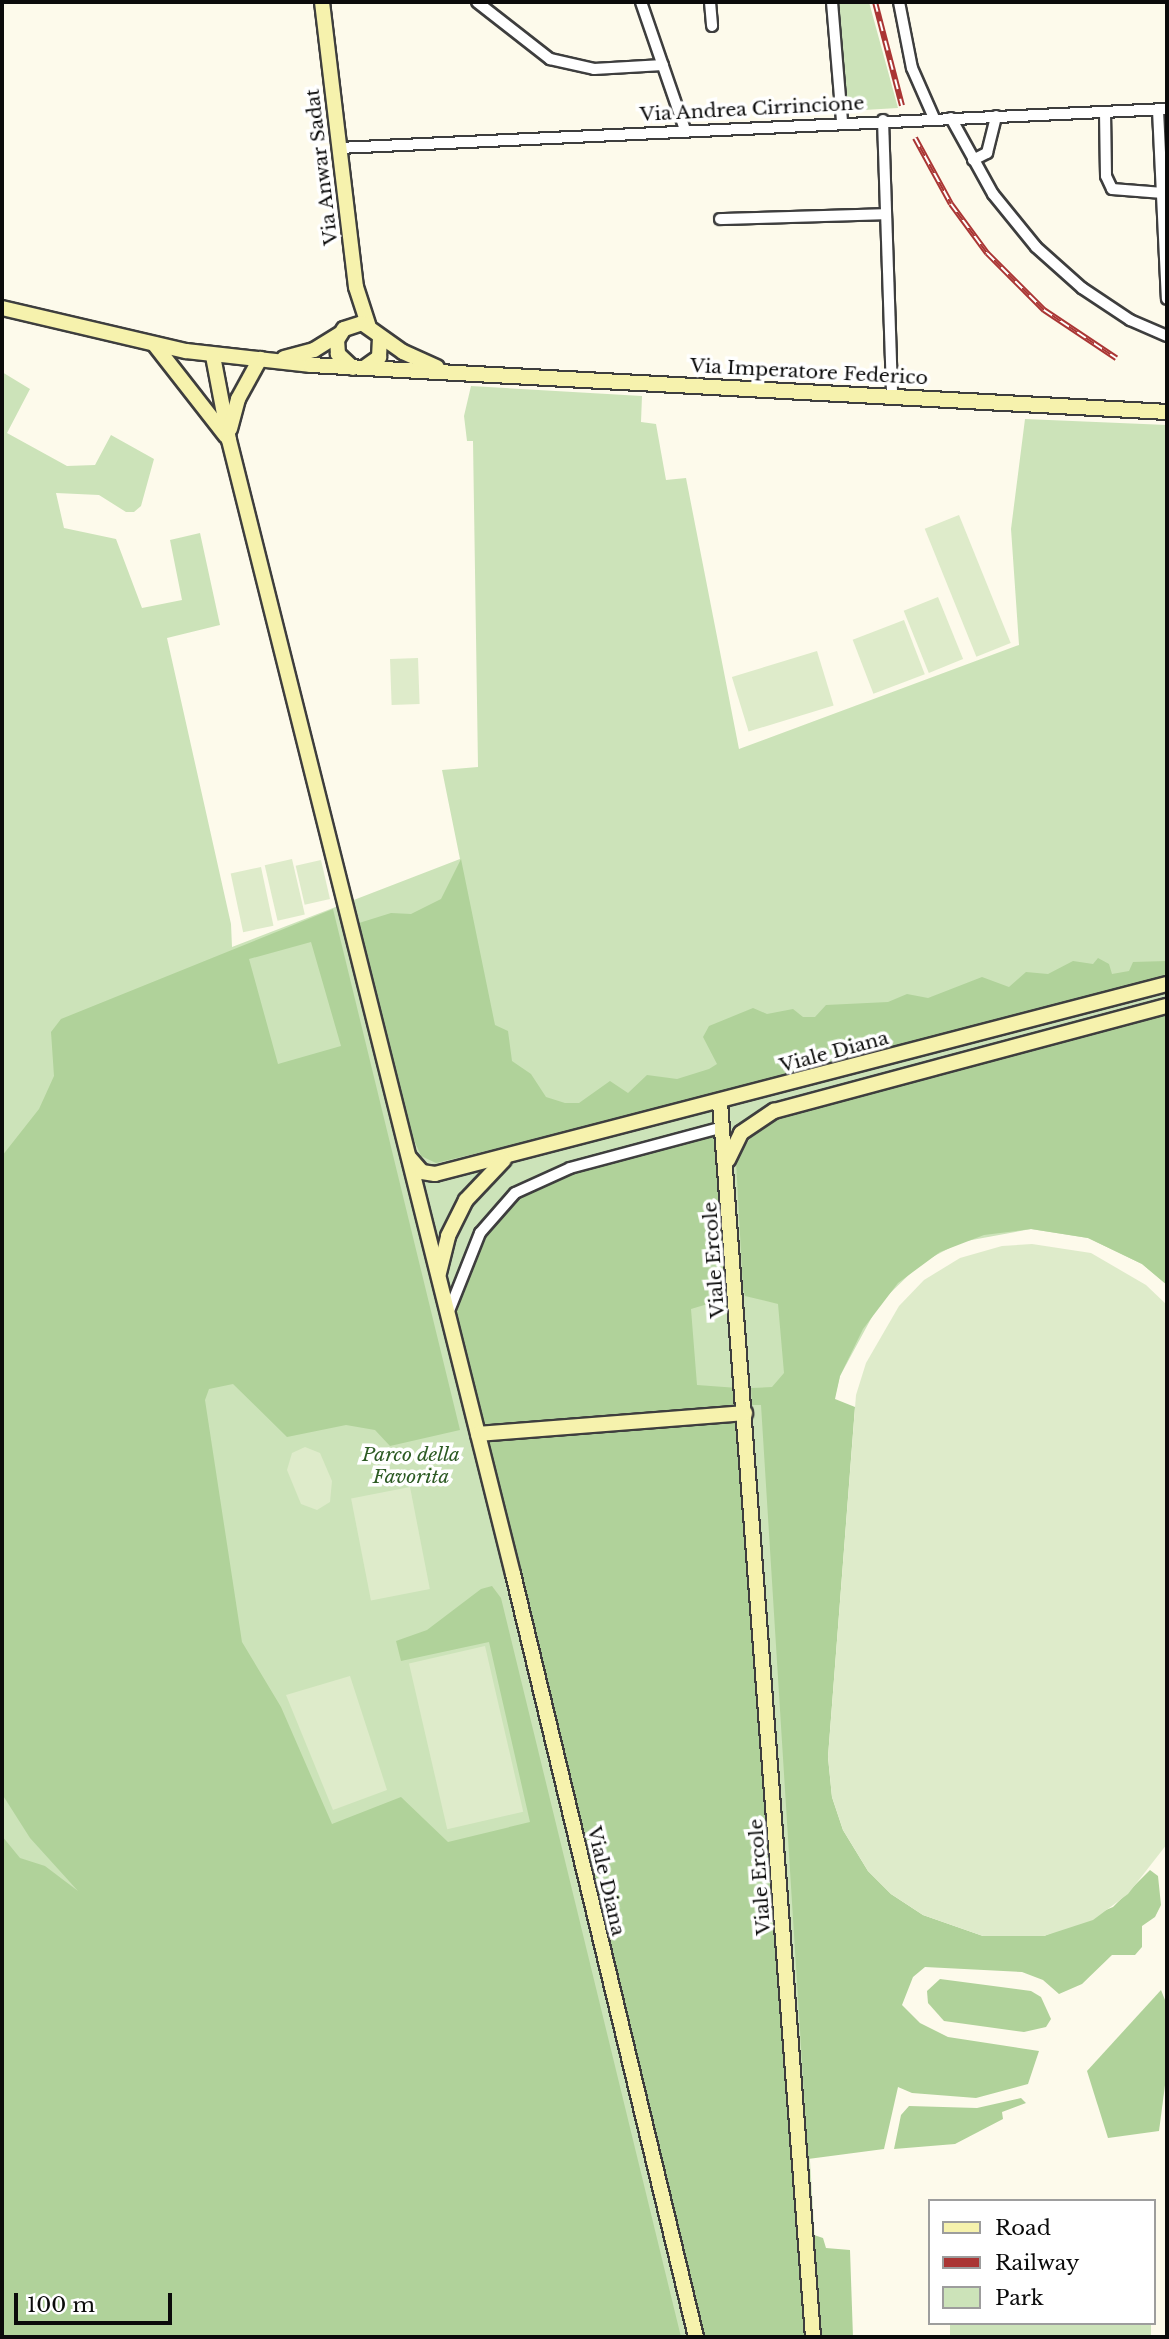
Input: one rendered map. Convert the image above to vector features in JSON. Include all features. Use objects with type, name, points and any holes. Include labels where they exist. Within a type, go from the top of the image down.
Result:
[{"type":"street","name":"Via Anwar Sadat","points":[[322,2],[356,287],[368,325]]},
{"type":"street","points":[[477,2],[550,59],[594,69],[663,65]]},
{"type":"street","points":[[641,2],[685,130]]},
{"type":"street","points":[[710,2],[712,26]]},
{"type":"street","points":[[832,2],[842,122]]},
{"type":"street","points":[[899,2],[912,68],[934,118]]},
{"type":"street","name":"Via Andrea Cirrincione","points":[[339,148],[883,120],[1163,109]]},
{"type":"street","points":[[1163,109],[1167,299]]},
{"type":"street","points":[[1105,111],[1106,176],[1112,189],[1163,193]]},
{"type":"street","points":[[973,160],[987,153],[996,116]]},
{"type":"street","points":[[951,118],[993,194],[1045,255],[1082,288],[1130,320],[1167,336]]},
{"type":"street","points":[[883,120],[892,396]]},
{"type":"street","points":[[720,219],[886,214]]},
{"type":"street","points":[[2,309],[213,356],[359,368],[449,370]]},
{"type":"street","points":[[276,360],[314,350],[349,325],[368,325],[380,338],[418,360],[449,370]]},
{"type":"street","points":[[340,334],[338,354],[359,368]]},
{"type":"street","points":[[359,368],[379,357],[380,338]]},
{"type":"street","points":[[154,344],[229,440]]},
{"type":"street","points":[[213,356],[229,440],[407,1154]]},
{"type":"street","points":[[229,440],[237,399],[260,359]]},
{"type":"street","name":"Via Imperatore Federico","points":[[449,370],[1167,412]]},
{"type":"street","name":"Viale Diana","points":[[407,1154],[416,1167],[428,1174],[720,1103],[1167,984]]},
{"type":"street","name":"Viale Diana","points":[[726,1168],[741,1133],[774,1111],[1167,1006]]},
{"type":"street","name":"Viale Ercole","points":[[720,1103],[813,2337]]},
{"type":"street","points":[[448,1319],[453,1296],[480,1233],[515,1193],[570,1168],[723,1128]]},
{"type":"street","name":"Viale Diana","points":[[407,1154],[478,1434],[696,2337]]},
{"type":"street","name":"Viale Diana","points":[[438,1279],[448,1236],[466,1200],[489,1171],[511,1155]]},
{"type":"street","points":[[478,1434],[744,1413]]},
{"type":"green space","points":[[838,2],[869,2],[898,108],[847,111]]},
{"type":"green space","name":"Parco della Favorita","points":[[2,372],[30,389],[7,433],[67,466],[95,465],[111,435],[154,459],[141,506],[134,512],[126,512],[99,495],[56,493],[64,528],[116,539],[142,608],[182,600],[170,540],[200,533],[220,625],[167,638],[231,924],[232,947],[460,859],[442,770],[478,767],[473,441],[467,441],[464,416],[471,386],[642,396],[641,422],[656,424],[666,480],[686,478],[739,749],[1019,645],[1011,529],[1025,419],[1167,425],[1167,1285],[1142,1264],[1088,1238],[1031,1229],[961,1242],[921,1263],[879,1304],[840,1376],[834,1400],[790,1841],[821,2337],[2,2337]]},
{"type":"green space","points":[[959,515],[1011,643],[976,657],[925,529]]},
{"type":"green space","points":[[938,597],[963,659],[929,673],[904,611]]},
{"type":"green space","points":[[904,620],[925,674],[873,694],[853,640]]},
{"type":"green space","points":[[817,651],[834,706],[749,732],[732,677]]},
{"type":"green space","points":[[418,658],[420,704],[392,705],[390,659]]},
{"type":"green space","points":[[292,859],[305,915],[278,921],[265,865]]},
{"type":"green space","points":[[461,859],[495,1025],[508,1031],[512,1061],[531,1074],[546,1097],[565,1103],[579,1103],[610,1081],[628,1093],[647,1075],[677,1079],[709,1069],[717,1064],[703,1037],[709,1026],[753,1008],[767,1014],[793,1009],[803,1017],[815,1017],[826,1005],[888,1002],[907,994],[928,998],[982,977],[1009,987],[1026,972],[1048,974],[1073,961],[1093,964],[1098,958],[1109,964],[1112,974],[1129,971],[1133,962],[1167,961],[1167,978],[763,1085],[436,1163],[421,1156],[411,1133],[359,923],[391,913],[411,914],[441,899]]},
{"type":"green space","points":[[321,860],[330,899],[305,905],[296,866]]},
{"type":"green space","points":[[261,867],[273,926],[243,932],[231,873]]},
{"type":"green space","points":[[333,909],[460,1430],[390,1446],[375,1430],[346,1425],[287,1437],[233,1384],[209,1389],[205,1400],[242,1642],[281,1707],[332,1824],[401,1797],[448,1842],[530,1822],[489,1642],[401,1661],[396,1641],[427,1630],[481,1589],[492,1586],[501,1598],[681,2337],[2,2337],[2,1836],[20,1858],[45,1866],[78,1891],[30,1838],[2,1794],[2,1156],[39,1109],[54,1076],[51,1032],[61,1019]],"holes":[[[311,942],[341,1046],[278,1064],[249,959]]]},
{"type":"green space","points":[[1167,1014],[1167,1285],[1142,1264],[1088,1238],[1031,1229],[984,1235],[940,1252],[898,1283],[863,1329],[840,1376],[835,1399],[855,1407],[828,1757],[832,1797],[843,1830],[868,1871],[891,1894],[923,1915],[983,1936],[1044,1936],[1113,1907],[1150,1870],[1158,1876],[1161,1905],[1155,1917],[1142,1926],[1142,1947],[1135,1955],[1112,1955],[1082,1984],[1059,1994],[1043,1980],[1022,1972],[925,1967],[913,1977],[902,2005],[920,2023],[948,2037],[1039,2051],[1028,2084],[976,2098],[912,2093],[898,2087],[884,2149],[808,2159],[761,1405],[752,1405],[751,1388],[772,1387],[784,1373],[778,1304],[745,1296],[743,1289],[736,1161],[753,1134],[781,1117]]},
{"type":"green space","points":[[717,1133],[731,1297],[691,1309],[697,1385],[738,1388],[740,1410],[483,1428],[454,1318],[456,1304],[493,1222],[519,1195],[544,1181]]},
{"type":"green space","points":[[1032,1244],[1091,1253],[1146,1285],[1167,1305],[1167,1844],[1128,1894],[1093,1920],[1044,1936],[983,1936],[923,1915],[891,1894],[868,1871],[843,1830],[832,1797],[828,1757],[856,1395],[866,1363],[899,1306],[924,1280],[960,1258],[1002,1246]]},
{"type":"green space","points":[[741,1417],[808,2337],[701,2337],[487,1440]]},
{"type":"green space","points":[[305,1447],[320,1453],[332,1481],[330,1502],[317,1510],[301,1504],[287,1470],[292,1453]]},
{"type":"green space","points":[[410,1487],[430,1589],[371,1601],[351,1498]]},
{"type":"green space","points":[[485,1646],[523,1812],[447,1829],[409,1664]]},
{"type":"green space","points":[[350,1676],[387,1790],[333,1810],[286,1695]]},
{"type":"green space","points":[[940,1979],[1031,1991],[1041,1997],[1051,2019],[1046,2027],[1024,2032],[944,2021],[928,2003],[927,1991]]},
{"type":"green space","points":[[1161,1990],[1167,2005],[1167,2070],[1159,2131],[1108,2138],[1087,2071]]},
{"type":"green space","points":[[1021,2098],[1026,2103],[1002,2112],[1003,2119],[955,2144],[894,2149],[901,2115],[909,2106],[977,2108]]},
{"type":"green space","points":[[814,2235],[823,2238],[826,2248],[850,2250],[853,2337],[821,2337]]},
{"type":"green space","points":[[950,2325],[1151,2325],[1151,2337],[950,2337]]},
{"type":"railway","points":[[875,2],[902,106]]},
{"type":"railway","points":[[915,138],[951,204],[987,253],[1044,310],[1116,358]]}]
